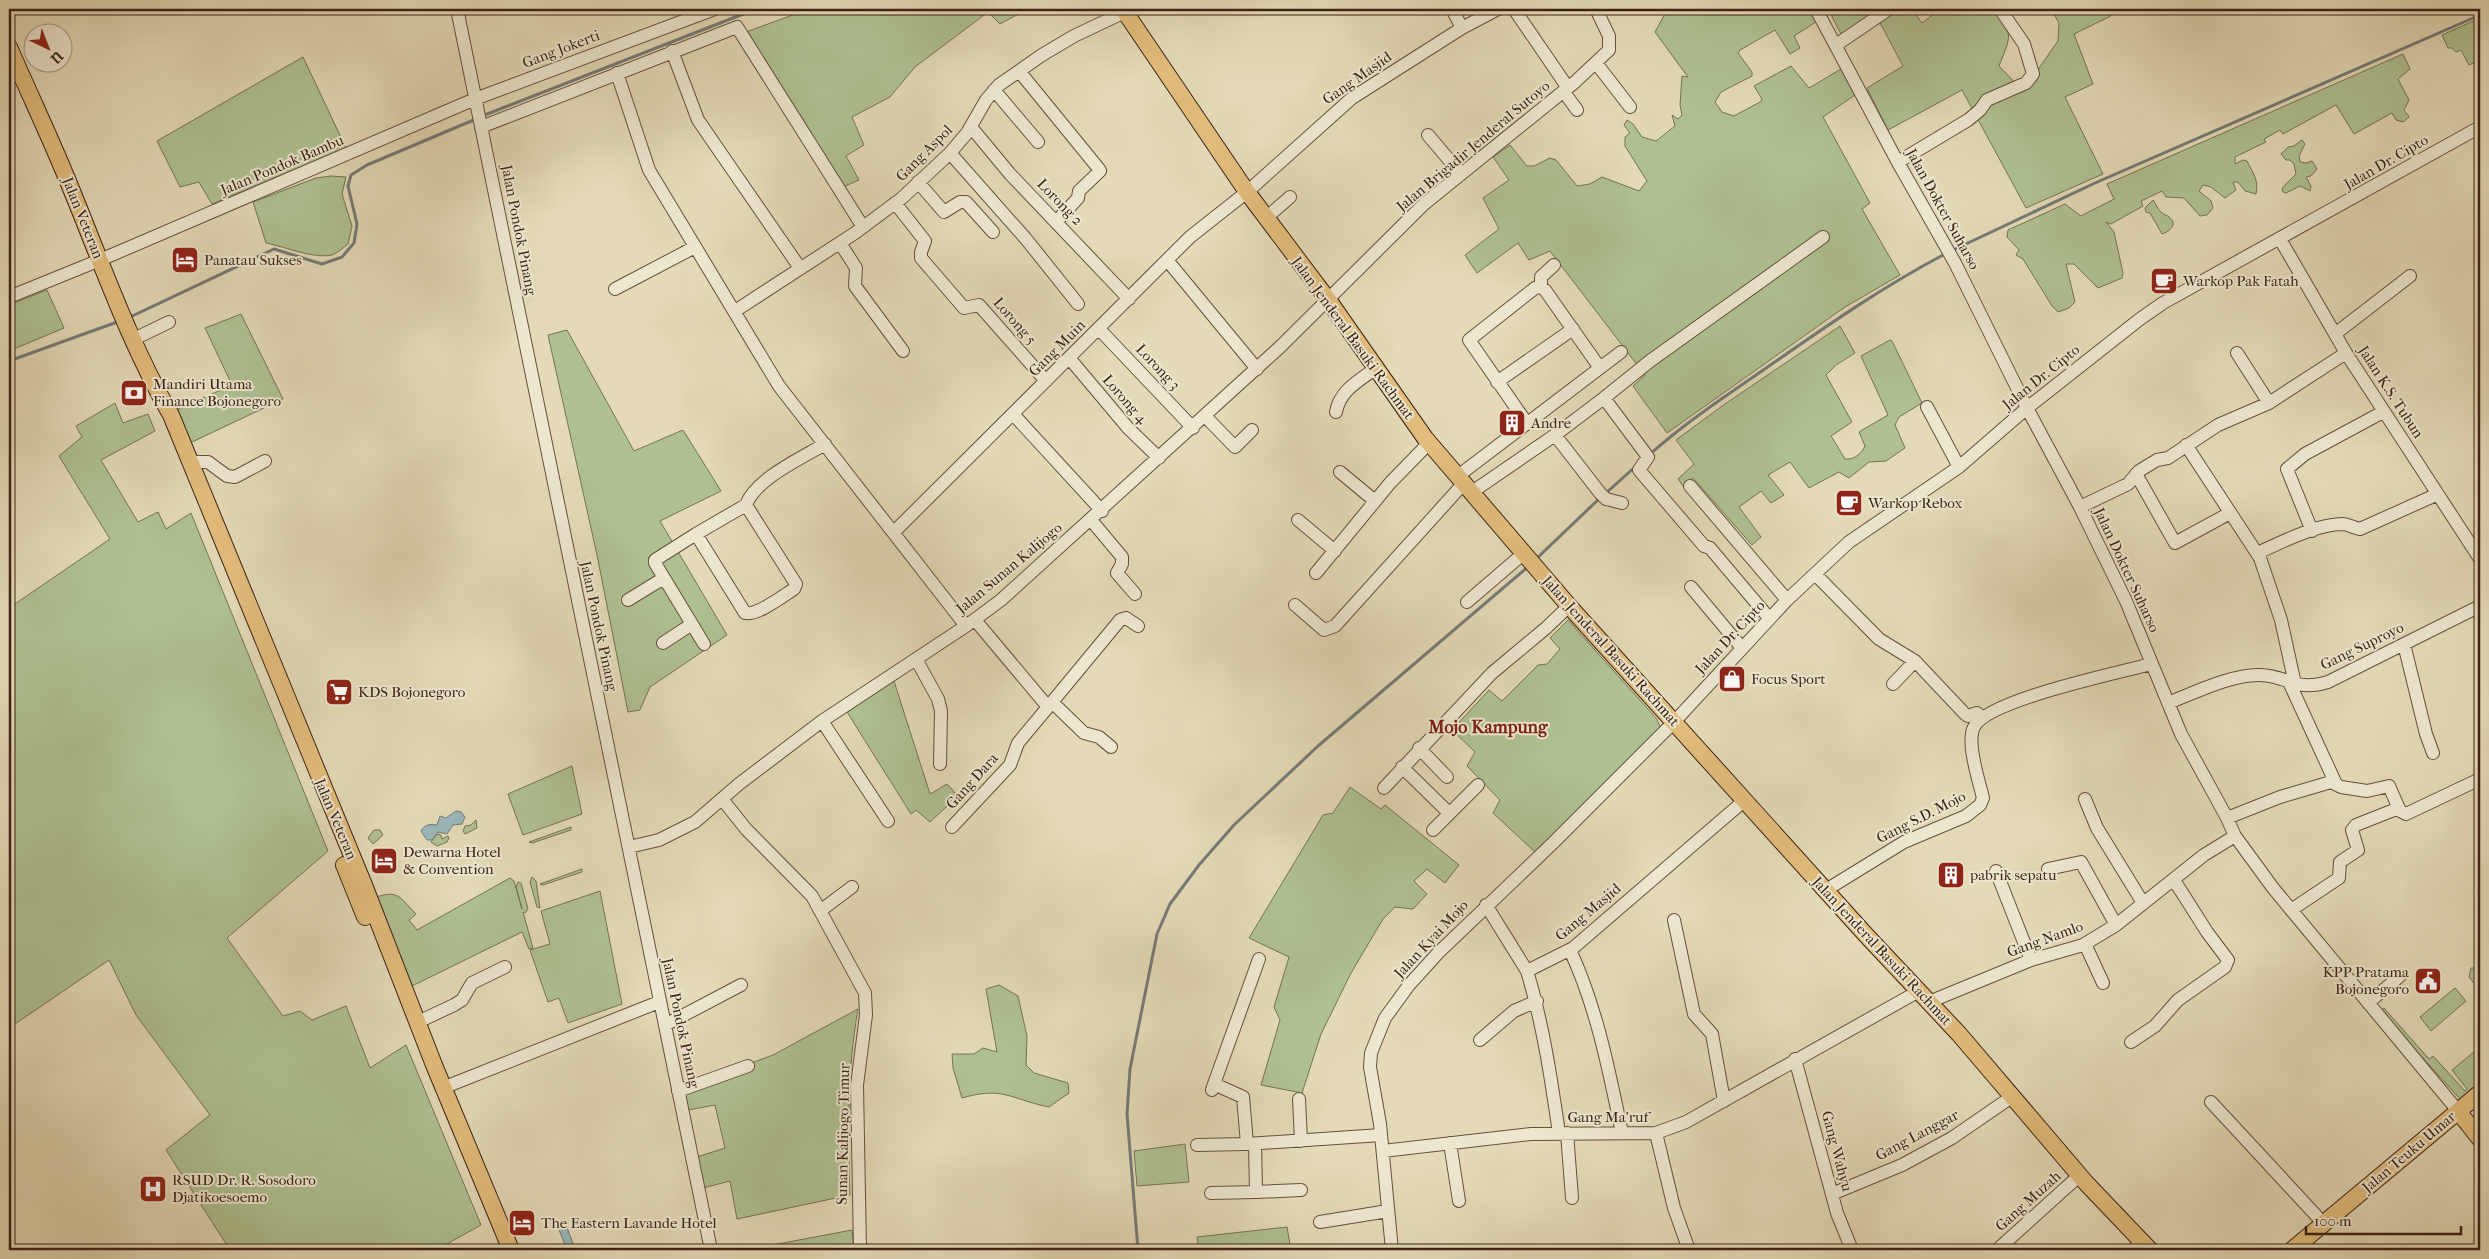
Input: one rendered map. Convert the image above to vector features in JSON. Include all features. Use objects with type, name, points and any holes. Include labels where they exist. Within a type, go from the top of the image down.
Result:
[{"type":"main road","name":"Jalan Jenderal Basuki Rachmat","points":[[1127,10],[1247,192],[1329,301],[1429,443],[1535,567],[2013,1096],[2142,1247]]},
{"type":"main road","name":"Jalan Veteran","points":[[9,47],[67,178],[133,337],[156,389],[171,415],[364,885],[511,1250]]},
{"type":"main road","name":"Jalan Veteran","points":[[156,389],[161,419],[500,1250]]},
{"type":"main road","name":"Jalan Teuku Umar","points":[[2292,1250],[2480,1093]]},
{"type":"main road","points":[[2458,1111],[2480,1138]]},
{"type":"street","name":"Jalan Pondok Pinang","points":[[457,9],[659,1002],[712,1250]]},
{"type":"street","name":"Gang Jokerti","points":[[477,105],[715,9]]},
{"type":"street","points":[[1452,9],[1462,28]]},
{"type":"street","name":"Gang Masjid","points":[[1247,192],[1352,98],[1462,28],[1498,9]]},
{"type":"street","points":[[1514,9],[1577,110]]},
{"type":"street","name":"Jalan Brigadir Jenderal Sutoyo","points":[[1329,301],[1374,252],[1424,204],[1566,90],[1609,50],[1609,36],[1596,9]]},
{"type":"street","name":"Jalan Dokter Suharso","points":[[1816,9],[1898,162],[1955,262],[2027,408],[2080,507],[2126,601],[2181,734],[2235,836],[2292,910],[2458,1111]]},
{"type":"street","points":[[1836,45],[1889,9]]},
{"type":"street","points":[[1898,162],[1968,120],[1987,100],[2026,83],[2033,74],[2024,44],[2000,9]]},
{"type":"street","name":"Gang Aspol","points":[[734,311],[840,243],[895,203],[950,153],[971,127],[986,100],[994,90],[1019,71],[1074,36],[1127,10]]},
{"type":"street","points":[[481,127],[737,27],[862,227]]},
{"type":"street","points":[[672,51],[698,120],[800,268]]},
{"type":"street","points":[[1596,63],[1630,107]]},
{"type":"street","points":[[1019,71],[1100,171],[1080,191],[1078,198],[1056,222]]},
{"type":"street","points":[[617,73],[625,92],[649,170],[779,386],[894,532],[971,623],[1051,705],[1084,733],[1099,737],[1111,746]]},
{"type":"street","points":[[994,90],[1038,142]]},
{"type":"street","name":"Jalan Pondok Bambu","points":[[9,297],[477,105]]},
{"type":"street","name":"Lorong 2","points":[[971,127],[1010,174],[1129,298]]},
{"type":"street","name":"Jalan Dr. Cipto","points":[[1675,722],[1787,600],[1849,542],[1959,467],[2027,408],[2140,319],[2163,303],[2231,263],[2280,239],[2480,127]]},
{"type":"street","points":[[1428,135],[1461,174]]},
{"type":"street","points":[[950,153],[1026,239],[1078,304]]},
{"type":"street","points":[[918,182],[944,212],[960,202],[966,202],[993,232]]},
{"type":"street","name":"Gang Muin","points":[[894,532],[1070,359],[1190,237],[1247,192]]},
{"type":"street","points":[[1266,218],[1290,197]]},
{"type":"street","name":"Lorong 5","points":[[895,203],[925,241],[921,252],[922,258],[964,308],[979,305],[1046,381]]},
{"type":"street","points":[[1465,484],[1555,435],[1650,361],[1823,237]]},
{"type":"street","name":"Jalan K.S. Tubun","points":[[2280,239],[2334,334],[2480,559]]},
{"type":"street","points":[[840,243],[856,268],[855,286],[903,351]]},
{"type":"street","points":[[615,289],[695,246]]},
{"type":"street","points":[[1167,260],[1257,369]]},
{"type":"street","points":[[1554,265],[1541,277],[1541,286],[1600,368]]},
{"type":"street","points":[[2334,334],[2410,276]]},
{"type":"street","points":[[1526,422],[1469,340],[1535,288],[1541,286]]},
{"type":"street","name":"Jalan Sunan Kalijogo","points":[[629,847],[674,834],[696,822],[722,799],[822,721],[971,623],[1001,600],[1102,511],[1329,301]]},
{"type":"street","points":[[133,337],[169,322]]},
{"type":"street","name":"Lorong 3","points":[[1099,329],[1193,428]]},
{"type":"street","points":[[1497,382],[1573,329]]},
{"type":"street","points":[[1295,605],[1324,630],[1335,626],[1465,484],[1526,422],[1621,352]]},
{"type":"street","points":[[2237,353],[2268,403]]},
{"type":"street","points":[[2080,507],[2128,484],[2136,474],[2157,460],[2168,458],[2218,425],[2268,403],[2346,353]]},
{"type":"street","name":"Lorong 4","points":[[1070,359],[1128,428],[1158,458]]},
{"type":"street","points":[[1336,412],[1338,401],[1344,393],[1376,368]]},
{"type":"street","points":[[1604,398],[1646,454],[1639,470],[1704,546],[1710,548],[1770,618]]},
{"type":"street","points":[[1927,407],[1959,467]]},
{"type":"street","points":[[2312,531],[2287,469],[2305,454],[2384,412]]},
{"type":"street","points":[[1013,414],[1102,511]]},
{"type":"street","points":[[1205,416],[1235,447],[1252,430]]},
{"type":"street","points":[[1555,435],[1603,496],[1622,502]]},
{"type":"street","points":[[1316,574],[1376,501],[1429,443]]},
{"type":"street","points":[[704,644],[655,560],[746,504],[752,492],[759,485],[825,444]]},
{"type":"street","points":[[2186,445],[2257,553],[2281,620],[2292,683],[2336,784]]},
{"type":"street","points":[[190,462],[208,462],[227,476],[235,477],[265,461]]},
{"type":"street","points":[[1340,472],[1376,501]]},
{"type":"street","points":[[2136,474],[2174,543],[2230,513]]},
{"type":"street","points":[[1690,486],[1787,600]]},
{"type":"street","points":[[2257,553],[2312,531],[2344,524],[2352,528],[2360,528],[2438,494]]},
{"type":"street","points":[[696,534],[745,613],[756,612],[794,589],[796,584],[746,504]]},
{"type":"street","points":[[1091,520],[1122,557],[1122,564],[1116,570],[1117,573],[1135,594]]},
{"type":"street","points":[[1298,520],[1335,551]]},
{"type":"street","points":[[1467,602],[1524,553]]},
{"type":"street","points":[[1815,574],[1879,639],[1915,661],[1968,716],[1976,713],[1982,718],[1999,708],[2151,664]]},
{"type":"street","points":[[628,600],[664,578]]},
{"type":"street","points":[[1691,587],[1742,648]]},
{"type":"street","points":[[1384,788],[1419,748],[1492,673],[1570,606]]},
{"type":"street","name":"Gang Suproyo","points":[[2168,702],[2234,678],[2259,675],[2313,686],[2328,682],[2480,606]]},
{"type":"street","name":"Gang Dara","points":[[952,827],[1010,765],[1018,743],[1120,620],[1126,618],[1138,626]]},
{"type":"street","points":[[663,642],[692,624]]},
{"type":"street","points":[[2404,644],[2426,734],[2433,753]]},
{"type":"street","points":[[916,660],[938,699],[941,711],[940,764]]},
{"type":"street","points":[[1894,684],[1915,661]]},
{"type":"street","name":"Gang S.D. Mojo","points":[[1826,890],[1904,842],[1966,816],[1980,805],[1983,798],[1971,738],[1974,727],[1982,718]]},
{"type":"street","points":[[822,721],[888,821]]},
{"type":"street","name":"Jalan Kyai Mojo","points":[[1392,1250],[1382,1151],[1370,1067],[1371,1053],[1385,1018],[1409,985],[1486,905],[1553,843],[1675,722]]},
{"type":"street","points":[[1419,748],[1446,778]]},
{"type":"street","points":[[1402,768],[1449,814]]},
{"type":"street","points":[[2227,818],[2280,797],[2331,782],[2367,791],[2389,786],[2399,808],[2406,814],[2480,779]]},
{"type":"street","points":[[1433,830],[1478,785]]},
{"type":"street","name":"Sunan Kalijogo Timur","points":[[722,799],[746,829],[800,881],[812,896],[865,993],[867,1004],[857,1085],[860,1250]]},
{"type":"street","points":[[2085,799],[2097,828],[2143,903]]},
{"type":"street","name":"Gang Masjid","points":[[1527,971],[1570,950],[1745,800]]},
{"type":"street","points":[[2292,910],[2339,878],[2340,862],[2358,850],[2352,830],[2356,825],[2399,808]]},
{"type":"street","name":"Gang Namlo","points":[[1924,997],[2031,960],[2085,944],[2116,925],[2204,855],[2235,836]]},
{"type":"street","points":[[2048,869],[2081,862],[2116,925]]},
{"type":"street","points":[[1996,871],[2031,960]]},
{"type":"street","points":[[2131,1042],[2155,1026],[2178,1000],[2225,966],[2228,960],[2206,932],[2174,880]]},
{"type":"street","points":[[820,911],[852,887]]},
{"type":"street","points":[[1486,905],[1527,971],[1536,1001],[1563,1133],[1572,1198]]},
{"type":"street","points":[[1674,920],[1694,1014],[1712,1034],[1724,1101]]},
{"type":"street","points":[[2085,944],[2103,983]]},
{"type":"street","points":[[1570,950],[1586,984],[1610,1076],[1622,1133]]},
{"type":"street","points":[[1256,1192],[1243,1097],[1213,1087],[1259,959]]},
{"type":"street","points":[[418,1022],[454,1005],[462,1000],[472,984],[505,968]]},
{"type":"street","points":[[2368,1003],[2400,976]]},
{"type":"street","points":[[665,1026],[741,984]]},
{"type":"street","name":"Gang Ma'ruf","points":[[1382,1151],[1531,1134],[1656,1132],[1686,1122],[1795,1059],[1924,997]]},
{"type":"street","points":[[1480,1040],[1514,1011],[1536,1001]]},
{"type":"street","points":[[445,1087],[659,1002]]},
{"type":"street","name":"Gang Wahyu","points":[[1795,1059],[1832,1194],[1852,1250]]},
{"type":"street","points":[[678,1091],[748,1066]]},
{"type":"street","name":"Gang Langgar","points":[[1832,1194],[1902,1165],[1952,1138],[2013,1096]]},
{"type":"street","points":[[1299,1099],[1301,1141]]},
{"type":"street","points":[[2211,1102],[2324,1224]]},
{"type":"street","points":[[1656,1132],[1674,1208],[1689,1250]]},
{"type":"street","points":[[1197,1146],[1380,1135]]},
{"type":"street","points":[[1450,1143],[1459,1201]]},
{"type":"street","name":"Gang Muzah","points":[[1997,1250],[2080,1175]]},
{"type":"street","points":[[1211,1193],[1301,1190]]},
{"type":"street","points":[[1320,1222],[1388,1211]]},
{"type":"green space","points":[[809,9],[1028,9],[1000,24],[988,12],[915,67],[890,97],[852,117],[864,145],[846,156],[859,180],[843,187],[746,32]]},
{"type":"green space","points":[[1673,9],[1809,9],[1816,22],[1794,36],[1800,48],[1790,54],[1775,30],[1740,50],[1738,53],[1752,72],[1752,76],[1721,92],[1715,102],[1722,112],[1734,116],[1760,102],[1762,99],[1754,86],[1791,66],[1809,88],[1841,69],[1855,95],[1823,117],[1870,203],[1862,209],[1900,275],[1845,307],[1667,433],[1633,386],[1645,375],[1550,251],[1529,260],[1518,243],[1477,273],[1465,255],[1499,229],[1483,198],[1509,180],[1493,157],[1510,145],[1527,166],[1534,166],[1550,158],[1556,160],[1577,186],[1590,184],[1602,177],[1639,191],[1647,181],[1625,146],[1625,137],[1630,133],[1624,125],[1627,120],[1633,124],[1642,137],[1656,141],[1675,126],[1672,115],[1678,119],[1682,115],[1680,105],[1682,76],[1688,77],[1655,32],[1666,12]]},
{"type":"green space","points":[[1828,9],[1880,9],[1841,34]]},
{"type":"green space","points":[[1898,9],[1912,9],[1922,23],[1935,13],[1933,9],[1994,9],[2005,25],[2009,36],[1999,66],[2023,91],[2058,41],[2059,23],[2051,9],[2115,9],[2111,16],[2074,34],[2093,84],[2065,97],[2103,174],[2026,208],[1962,90],[1888,130],[1867,88],[1903,66],[1879,21]]},
{"type":"green space","points":[[2480,18],[2480,46],[2476,49],[2480,60],[2469,65],[2461,50],[2456,52],[2452,48],[2448,48],[2442,35]]},
{"type":"green space","points":[[2403,54],[2410,69],[2398,79],[2409,100],[2404,110],[2409,117],[2403,122],[2396,120],[2392,113],[2354,134],[2336,105],[2283,134],[2280,130],[2264,139],[2266,142],[2235,157],[2235,164],[2243,160],[2247,161],[2256,181],[2256,194],[2245,191],[2238,182],[2233,182],[2236,190],[2225,198],[2211,187],[2203,185],[2199,191],[2211,201],[2213,208],[2207,215],[2200,216],[2184,198],[2166,197],[2162,191],[2141,201],[2143,206],[2111,224],[2106,222],[2114,232],[2123,273],[2122,278],[2098,288],[2074,264],[2066,264],[2075,302],[2069,308],[2058,312],[2052,306],[2023,259],[2016,255],[2019,250],[2007,237],[2008,230],[2065,204],[2081,216],[2114,199],[2107,184]]},
{"type":"green space","points":[[303,57],[346,148],[212,204],[199,182],[180,187],[157,141]]},
{"type":"green space","points":[[2302,140],[2305,144],[2299,156],[2300,162],[2312,161],[2317,169],[2311,176],[2306,177],[2311,186],[2310,191],[2300,186],[2286,193],[2283,192],[2282,188],[2296,174],[2294,164],[2290,160],[2286,160],[2281,154],[2288,147],[2294,146]]},
{"type":"green space","points":[[346,177],[342,194],[352,226],[348,244],[334,254],[325,256],[308,254],[266,243],[253,202],[316,178]]},
{"type":"green space","points":[[2153,200],[2161,212],[2173,222],[2170,230],[2162,234],[2150,213],[2146,212],[2145,208]]},
{"type":"green space","points":[[47,290],[64,328],[9,351],[9,305]]},
{"type":"green space","points":[[241,314],[283,399],[190,443],[178,415],[178,409],[232,385],[205,328]]},
{"type":"green space","points":[[1840,326],[1855,353],[1836,365],[1826,375],[1852,422],[1831,436],[1845,459],[1851,459],[1859,454],[1865,446],[1859,432],[1888,415],[1861,356],[1890,340],[1922,403],[1899,417],[1895,425],[1905,448],[1886,461],[1869,462],[1849,478],[1839,472],[1809,488],[1790,462],[1768,475],[1784,495],[1771,503],[1761,491],[1739,507],[1761,537],[1752,545],[1693,478],[1683,486],[1678,479],[1694,464],[1676,440],[1722,406]]},
{"type":"green space","points":[[567,330],[634,451],[683,430],[721,491],[660,521],[727,635],[650,687],[640,710],[628,712],[597,555],[548,335]]},
{"type":"green space","points":[[115,403],[123,423],[148,414],[155,431],[101,460],[138,522],[158,512],[166,529],[191,513],[328,851],[227,938],[283,1016],[300,1011],[312,1020],[346,1006],[370,1068],[406,1045],[481,1225],[436,1250],[324,1250],[323,1247],[309,1250],[230,1250],[166,1150],[210,1115],[136,1015],[109,960],[9,1028],[9,608],[110,539],[59,456],[82,437],[76,426]]},
{"type":"green space","points":[[1568,620],[1656,718],[1660,726],[1658,732],[1541,850],[1535,852],[1493,813],[1500,800],[1467,766],[1475,752],[1452,730],[1489,690],[1502,701],[1538,665],[1547,664],[1560,649],[1550,638]]},
{"type":"green space","points":[[894,681],[930,794],[947,784],[958,796],[930,822],[916,810],[911,814],[847,712]]},
{"type":"green space","points":[[572,766],[582,814],[523,835],[508,794]]},
{"type":"green space","points":[[1350,787],[1381,809],[1385,805],[1459,865],[1445,883],[1427,869],[1414,881],[1427,894],[1413,909],[1395,907],[1383,919],[1351,973],[1321,1034],[1302,1093],[1261,1085],[1280,1020],[1274,1007],[1289,957],[1249,938],[1323,815],[1333,813]]},
{"type":"green space","points":[[476,820],[477,828],[465,834],[463,831],[465,826],[471,825]]},
{"type":"green space","points":[[571,827],[571,830],[532,843],[529,842]]},
{"type":"green space","points":[[374,830],[380,830],[383,835],[373,844],[368,838]]},
{"type":"green space","points":[[437,834],[441,835],[442,839],[448,836],[447,842],[437,846],[431,842]]},
{"type":"green space","points":[[582,869],[582,872],[543,885],[540,884]]},
{"type":"green space","points":[[532,877],[536,881],[540,908],[537,907],[530,882]]},
{"type":"green space","points":[[510,878],[514,881],[522,909],[516,887],[518,882],[521,883],[528,909],[525,913],[523,912],[533,948],[529,949],[522,932],[410,987],[373,898],[388,894],[398,896],[416,914],[409,920],[417,930]]},
{"type":"green space","points":[[600,891],[622,1004],[568,1023],[559,998],[548,1002],[530,950],[550,944],[541,911]]},
{"type":"green space","points":[[2471,968],[2475,968],[2480,976],[2480,991],[2469,977]]},
{"type":"green space","points":[[999,985],[1018,996],[1027,1036],[1026,1065],[1034,1073],[1068,1083],[1069,1093],[1049,1107],[997,1093],[962,1098],[953,1068],[952,1054],[974,1054],[983,1048],[997,1052],[986,989]]},
{"type":"green space","points":[[2455,988],[2466,1001],[2431,1031],[2420,1017]]},
{"type":"green space","points":[[2384,1008],[2429,1059],[2433,1056],[2465,1091],[2467,1089],[2452,1070],[2480,1047],[2480,1077],[2474,1082],[2480,1078],[2480,1082],[2460,1099],[2380,1011]]},
{"type":"green space","points":[[858,1009],[850,1079],[850,1195],[737,1219],[730,1181],[703,1188],[697,1157],[725,1148],[715,1105],[688,1110],[683,1091],[708,1079],[773,1055]]},
{"type":"green space","points":[[1185,1144],[1189,1182],[1137,1186],[1134,1151]]},
{"type":"green space","points":[[1287,1227],[1291,1250],[1199,1250],[1197,1237]]},
{"type":"green space","points":[[852,1230],[854,1250],[746,1250]]},
{"type":"water","points":[[456,811],[461,812],[465,817],[462,824],[453,825],[447,834],[438,832],[432,840],[427,840],[421,831],[424,827],[437,825],[440,816],[446,818]]},
{"type":"water","points":[[565,1222],[575,1249],[567,1250],[557,1225]]},
{"type":"waterway","points":[[482,116],[756,9]]},
{"type":"waterway","points":[[1951,251],[2095,183],[2480,15]]},
{"type":"waterway","points":[[128,318],[274,249],[322,264],[342,257],[354,243],[357,224],[348,186],[351,175],[367,165],[476,119]]},
{"type":"waterway","points":[[1649,455],[1709,408],[1814,335],[1878,293],[1945,254]]},
{"type":"waterway","points":[[9,361],[120,321]]},
{"type":"waterway","points":[[1606,493],[1635,467]]},
{"type":"waterway","points":[[1535,560],[1601,497]]},
{"type":"waterway","points":[[1138,1250],[1127,1114],[1130,1069],[1157,934],[1170,904],[1199,865],[1234,825],[1318,746],[1529,566]]},
{"type":"place","name":"Panatau Sukses","points":[[185,260]]},
{"type":"place","name":"Warkop Pak Fatah","points":[[2164,281]]},
{"type":"place","name":"Mandiri Utama Finance Bojonegoro","points":[[134,393]]},
{"type":"place","name":"Andre","points":[[1512,423]]},
{"type":"place","name":"Warkop Rebox","points":[[1849,503]]},
{"type":"place","name":"Focus Sport","points":[[1732,679]]},
{"type":"place","name":"KDS Bojonegoro","points":[[339,692]]},
{"type":"place","name":"Dewarna Hotel & Convention","points":[[384,861]]},
{"type":"place","name":"pabrik sepatu","points":[[1951,875]]},
{"type":"place","name":"KPP Pratama Bojonegoro","points":[[2428,981]]},
{"type":"place","name":"RSUD Dr. R. Sosodoro Djatikoesoemo","points":[[153,1189]]},
{"type":"place","name":"The Eastern Lavande Hotel","points":[[522,1223]]},
{"type":"district","name":"Mojo Kampung","points":[[1488,727]]}]
